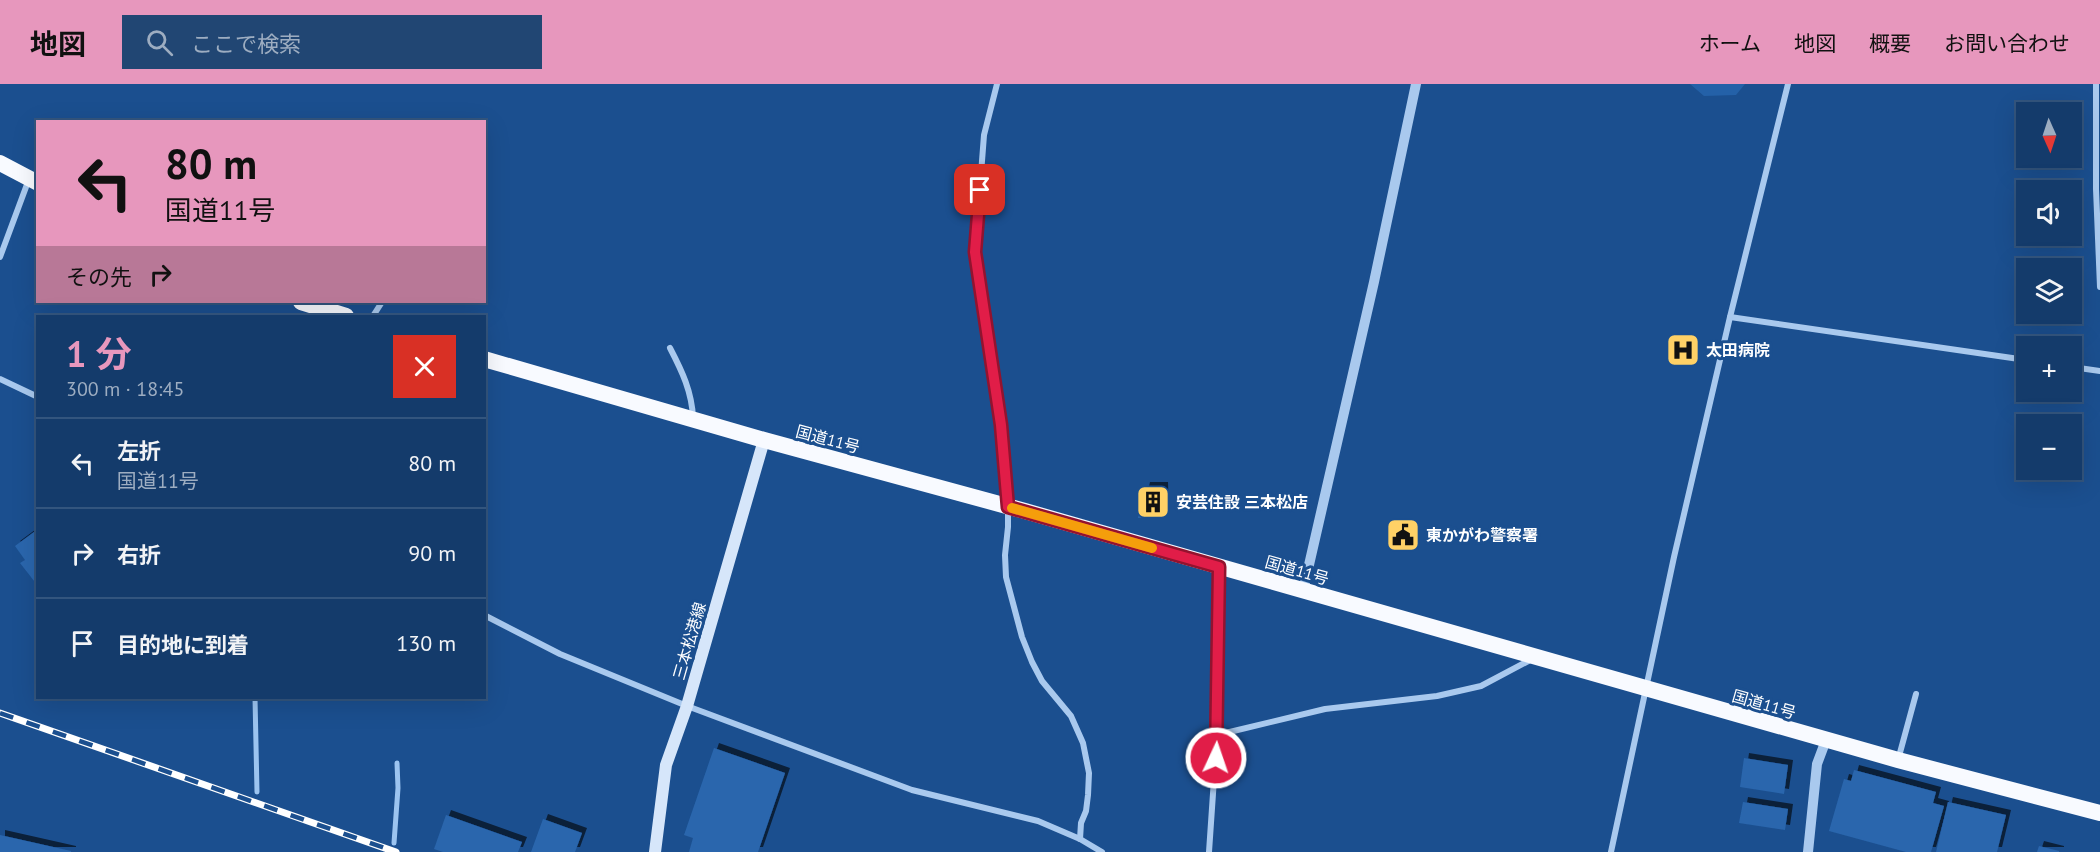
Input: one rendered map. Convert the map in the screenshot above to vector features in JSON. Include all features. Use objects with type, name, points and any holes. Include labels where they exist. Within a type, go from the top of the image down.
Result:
[{"type":"highway","points":[[0,164],[34,181]]},
{"type":"highway","points":[[304,303],[343,315]]},
{"type":"highway","name":"国道11号","points":[[486,359],[764,440],[1008,507],[1826,740],[2100,813]]},
{"type":"main road","name":"三本松港線","points":[[655,852],[666,765],[687,706],[764,440]]},
{"type":"street","points":[[997,84],[984,135],[975,252],[1001,425],[1008,507],[1006,577],[1022,637],[1042,681],[1071,716],[1087,756],[1088,795],[1086,811],[1081,823],[1080,839]]},
{"type":"street","points":[[1303,591],[1374,282],[1416,84]]},
{"type":"street","points":[[1611,852],[1674,557],[1788,84]]},
{"type":"street","points":[[2096,84],[2096,189],[2100,287]]},
{"type":"street","points":[[0,257],[34,181]]},
{"type":"street","points":[[1730,317],[2016,359]]},
{"type":"street","points":[[670,348],[686,379],[692,402],[693,419]]},
{"type":"street","points":[[2082,368],[2100,371]]},
{"type":"street","points":[[0,379],[36,396]]},
{"type":"street","points":[[1209,852],[1217,735],[1219,567]]},
{"type":"street","points":[[486,616],[560,654],[687,706],[912,790],[1038,821],[1080,839],[1099,851]]},
{"type":"street","points":[[1217,735],[1325,709],[1437,696],[1481,686],[1535,657]]},
{"type":"street","points":[[1898,760],[1916,694]]},
{"type":"street","points":[[1808,852],[1817,764],[1826,740]]},
{"type":"shaded area","points":[[1690,84],[1745,84],[1736,95],[1704,96]]},
{"type":"building","name":"安芸住設 三本松店","points":[[1145,487],[1163,487],[1164,517],[1138,518]]},
{"type":"building","points":[[36,530],[36,583],[20,563],[25,560],[15,546]]},
{"type":"building","points":[[714,748],[785,773],[758,852],[689,852],[693,838],[684,835]]},
{"type":"building","points":[[1744,758],[1788,765],[1784,794],[1740,787]]},
{"type":"building","points":[[1854,770],[1936,792],[1933,803],[1944,806],[1931,852],[1906,852],[1829,831],[1844,779],[1851,781]]},
{"type":"building","points":[[1743,802],[1788,809],[1785,830],[1739,823]]},
{"type":"building","points":[[1948,802],[2006,815],[1997,852],[1936,852]]},
{"type":"building","points":[[446,815],[522,842],[518,852],[443,852],[434,849]]},
{"type":"building","points":[[543,819],[582,833],[575,852],[531,852]]},
{"type":"building","points":[[0,835],[71,851],[71,852],[0,852]]},
{"type":"building","points":[[2039,846],[2059,851],[2059,852],[2037,852]]},
{"type":"waterway","points":[[255,699],[257,792]]},
{"type":"waterway","points":[[394,843],[398,788],[397,763]]},
{"type":"railway","points":[[0,713],[396,852]]},
{"type":"slow traffic","points":[[1012,508],[1152,548]]},
{"type":"place","name":"太田病院","points":[[1683,350]]},
{"type":"place","name":"安芸住設 三本松店","points":[[1153,502]]},
{"type":"place","name":"東かがわ警察署","points":[[1403,535]]},
{"type":"route","points":[[980,190],[975,252],[1001,425],[1008,507],[1219,567],[1216,758]]}]
